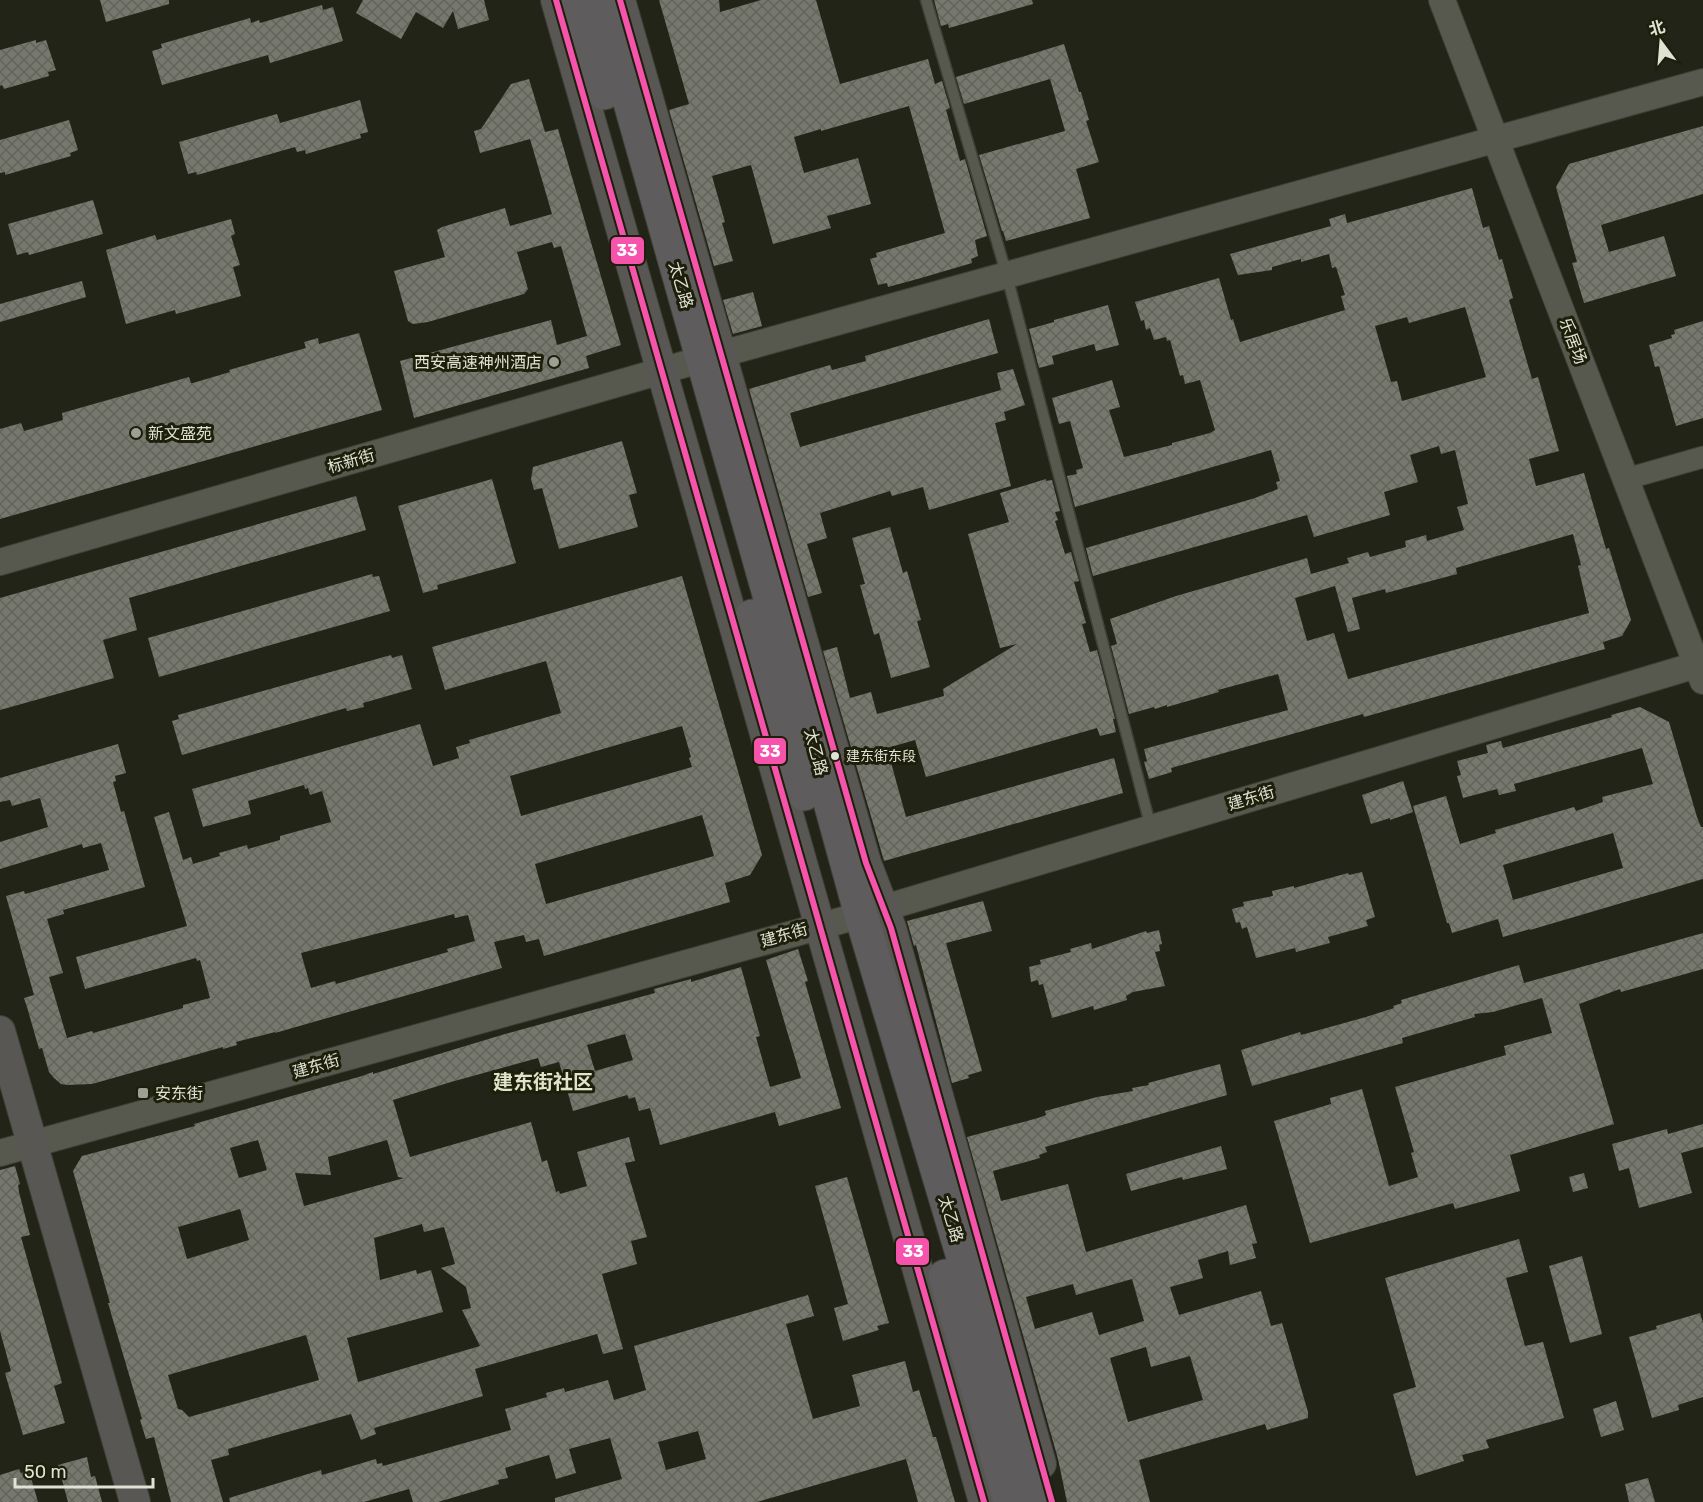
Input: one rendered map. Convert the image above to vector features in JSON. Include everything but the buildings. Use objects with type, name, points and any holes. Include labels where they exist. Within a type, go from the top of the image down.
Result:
[{"type":"main road","points":[[556,0],[691,363],[851,917],[984,1502]]},
{"type":"main road","name":"太乙路","points":[[577,0],[691,363],[768,591],[803,704],[851,917],[1010,1502]]},
{"type":"main road","name":"太乙路","points":[[602,0],[691,363]]},
{"type":"main road","points":[[620,0],[691,363]]},
{"type":"main road","points":[[851,917],[894,940],[1052,1502]]},
{"type":"main road","name":"太乙路","points":[[851,917],[1036,1502]]},
{"type":"main road","points":[[0,1031],[135,1502]]},
{"type":"street","name":"乐居场","points":[[1442,0],[1701,670]]},
{"type":"street","name":"标新街","points":[[0,562],[691,363],[1703,82]]},
{"type":"street","points":[[1626,479],[1703,457]]},
{"type":"street","name":"建东街","points":[[0,1153],[851,917],[1701,670]]},
{"type":"lane","points":[[926,0],[1007,276],[1151,828]]},
{"type":"transit line","name":"33","points":[[556,0],[984,1502]]},
{"type":"transit line","name":"33","points":[[620,0],[866,863],[891,928],[1052,1502]]},
{"type":"place","name":"西安高速神州酒店","points":[[554,362]]},
{"type":"place","name":"新文盛苑","points":[[136,433]]},
{"type":"place","name":"建东街东段","points":[[835,756]]},
{"type":"place","name":"安东街","points":[[143,1093]]},
{"type":"district","name":"建东街社区","points":[[543,1082]]}]
